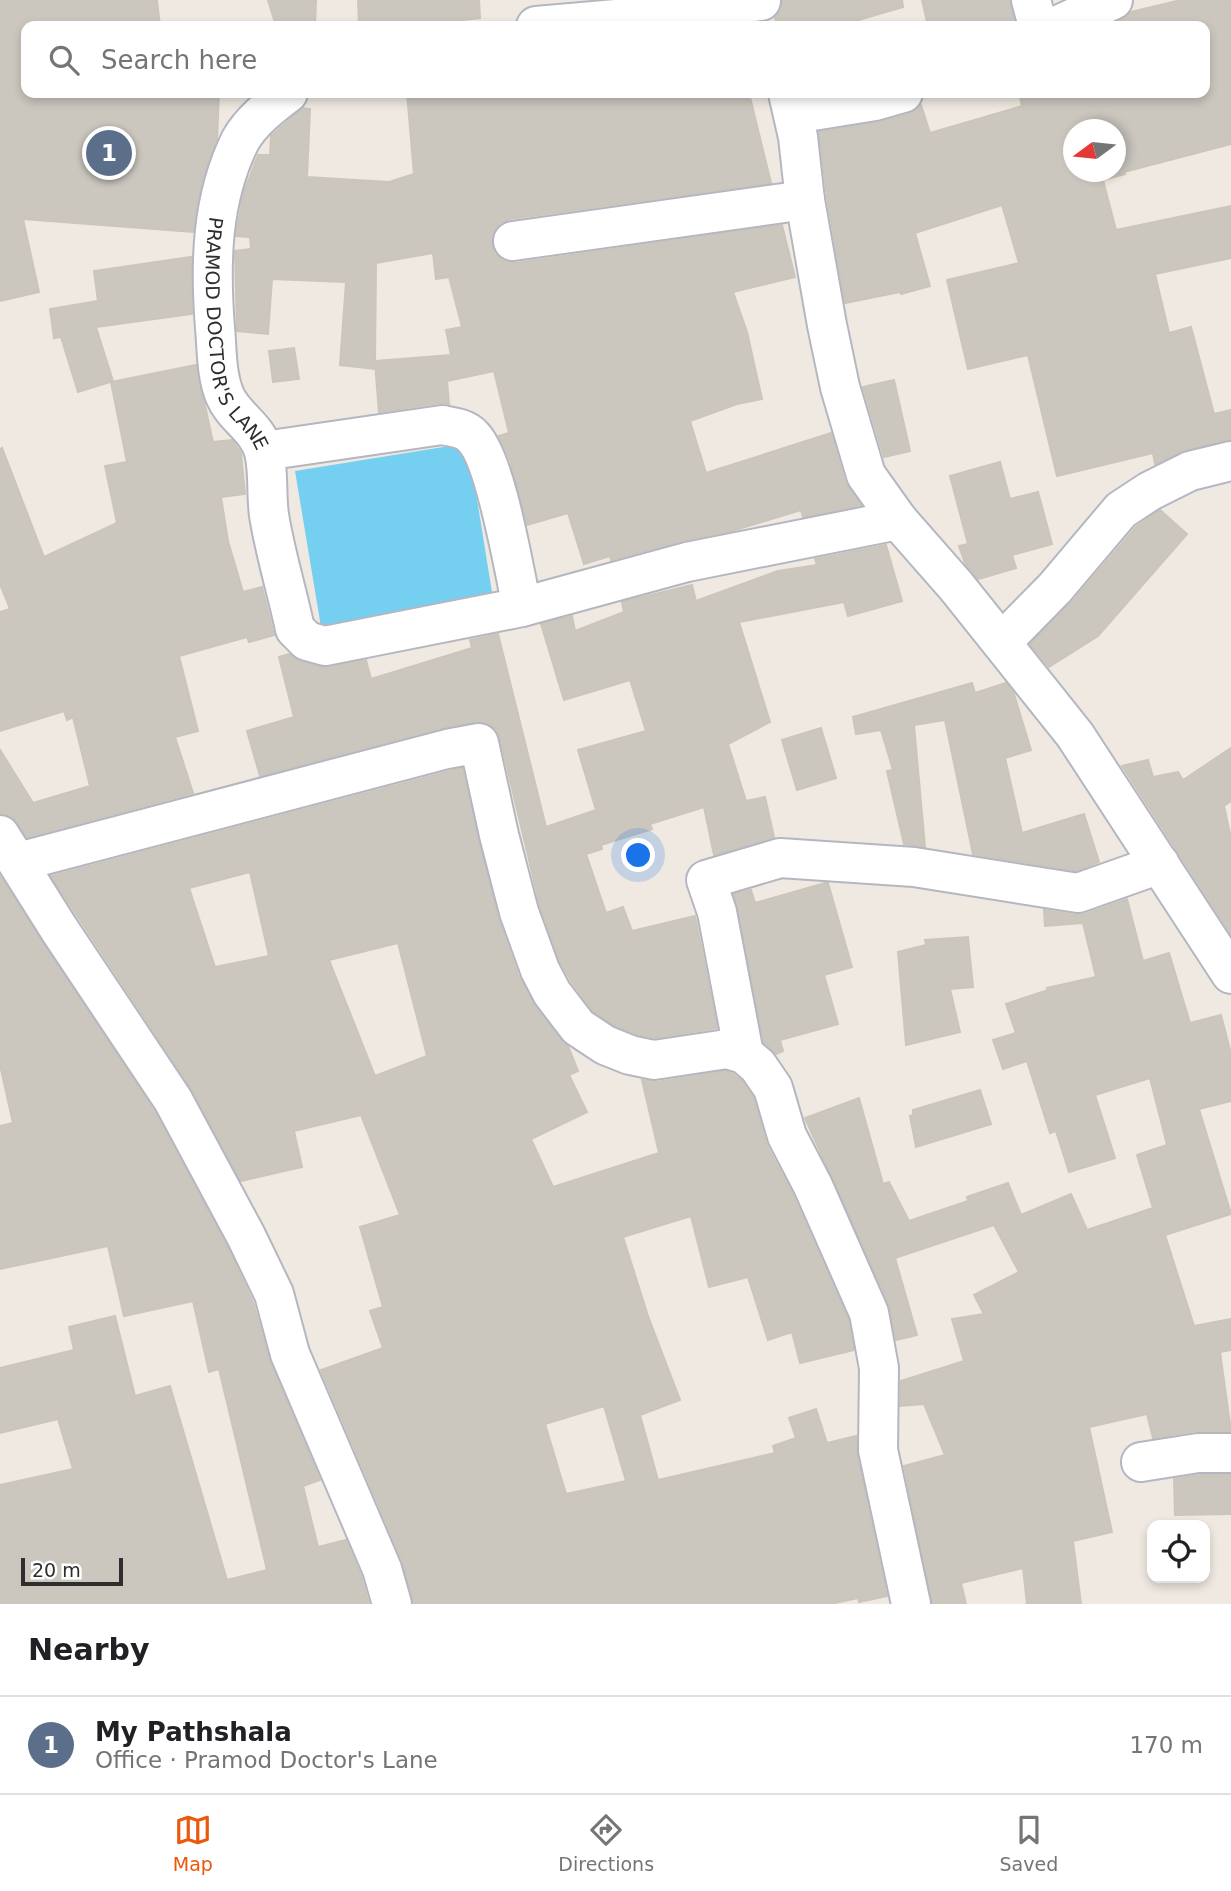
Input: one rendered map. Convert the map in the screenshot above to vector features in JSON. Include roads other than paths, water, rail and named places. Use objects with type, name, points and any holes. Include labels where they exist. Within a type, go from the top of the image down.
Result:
[{"type":"street","points":[[521,0],[527,21]]},
{"type":"street","points":[[1031,0],[1037,21]]},
{"type":"street","points":[[1067,21],[1113,0]]},
{"type":"street","points":[[593,21],[763,9]]},
{"type":"street","name":"PRAMOD DOCTOR'S LANE","points":[[282,98],[262,113],[241,140],[229,170],[216,217],[212,248],[212,291],[220,377],[225,396],[253,430],[264,450],[269,515],[295,629],[307,641],[325,646],[522,607],[687,562],[898,520]]},
{"type":"street","points":[[885,98],[874,101],[791,103],[827,325],[852,431],[866,475],[898,520],[930,554],[1074,735],[1231,974]]},
{"type":"street","points":[[513,241],[805,200]]},
{"type":"street","points":[[264,450],[442,425],[458,428],[472,435],[484,452],[492,476],[522,607]]},
{"type":"street","points":[[1002,642],[1055,588],[1121,510],[1150,491],[1190,471],[1231,461]]},
{"type":"street","points":[[392,1604],[382,1569],[290,1354],[274,1294],[246,1236],[173,1100],[58,929],[9,848],[479,743],[519,912],[546,982],[578,1027],[605,1045],[630,1055],[654,1060],[727,1049],[744,1054],[758,1066],[772,1088],[786,1136],[813,1186],[869,1313],[879,1368],[878,1450],[911,1604]]},
{"type":"street","points":[[744,1054],[717,912],[706,880],[780,858],[914,867],[1077,893],[1160,864]]},
{"type":"street","points":[[1141,1462],[1198,1453],[1231,1453]]},
{"type":"water","points":[[468,443],[494,605],[322,633],[295,471]]},
{"type":"place","name":"My Pathshala","points":[[109,153]]}]
